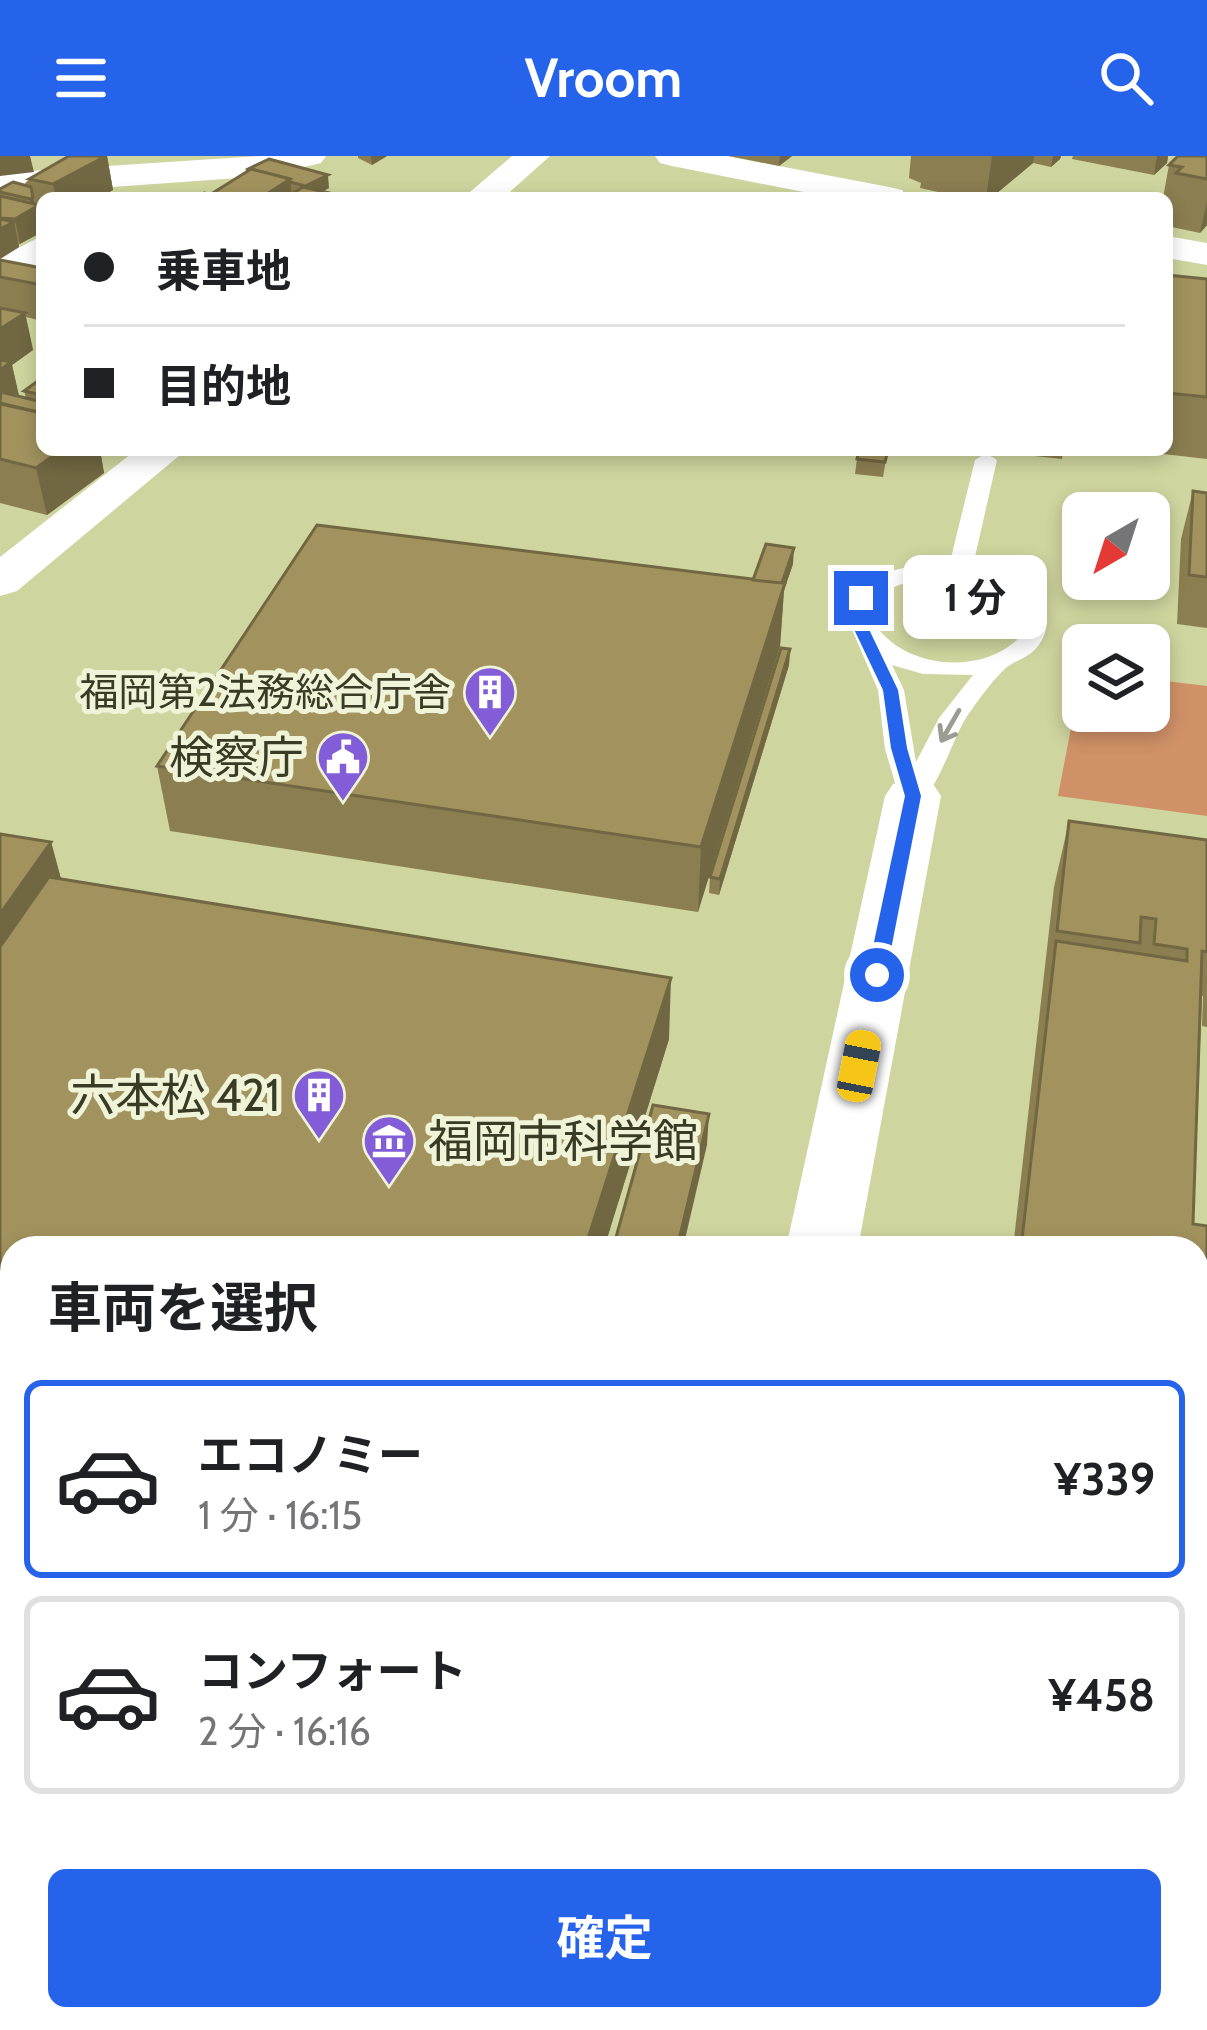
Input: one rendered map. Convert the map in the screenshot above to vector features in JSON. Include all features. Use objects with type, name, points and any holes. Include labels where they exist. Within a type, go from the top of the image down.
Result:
[{"type":"main road","points":[[0,184],[267,166],[309,156]]},
{"type":"main road","points":[[488,192],[533,156]]},
{"type":"main road","points":[[673,156],[858,192]]},
{"type":"main road","points":[[129,192],[155,175]]},
{"type":"main road","points":[[1173,248],[1207,254]]},
{"type":"main road","points":[[0,274],[36,251]]},
{"type":"main road","points":[[0,581],[156,456]]},
{"type":"main road","points":[[824,1236],[913,796]]},
{"type":"lane","points":[[959,574],[986,460]]},
{"type":"lane","points":[[910,574],[959,574],[1004,588],[1031,613],[1035,627],[1030,641],[998,662],[952,718],[913,796],[899,748],[891,690],[856,610],[872,588],[910,574]]},
{"type":"lane","points":[[866,636],[899,657],[922,664],[974,667],[998,662]]},
{"type":"shaded area","points":[[1170,682],[1207,686],[1207,816],[1058,796],[1070,732],[1170,732]]},
{"type":"building","points":[[69,156],[106,156],[53,184],[29,179]]},
{"type":"building","points":[[1178,156],[1207,156],[1207,179],[1176,173],[1182,167],[1169,165]]},
{"type":"building","points":[[269,159],[328,175],[305,186],[246,170]]},
{"type":"building","points":[[251,169],[290,179],[270,192],[214,192]]},
{"type":"building","points":[[13,182],[31,187],[33,197],[0,192]]},
{"type":"building","points":[[0,196],[36,204],[15,219],[0,218]]},
{"type":"building","points":[[0,260],[36,267],[36,284],[0,277]]},
{"type":"building","points":[[1173,276],[1207,279],[1207,397],[1173,394]]},
{"type":"building","points":[[0,308],[25,313],[0,329]]},
{"type":"building","points":[[1,392],[36,401],[36,412],[0,403]]},
{"type":"building","points":[[0,404],[36,412],[36,456],[53,456],[36,468],[0,459]]},
{"type":"building","points":[[858,456],[886,456],[885,462]]},
{"type":"building","points":[[1193,491],[1207,493],[1207,577],[1189,575]]},
{"type":"building","name":"福岡第2法務総合庁舎","points":[[317,525],[785,583],[701,847],[157,766]]},
{"type":"building","points":[[766,544],[794,548],[782,583],[753,580]]},
{"type":"building","points":[[781,648],[790,649],[720,879],[710,877]]},
{"type":"building","points":[[1069,821],[1207,840],[1207,952],[1202,951],[1193,1224],[1207,1226],[1207,1236],[1022,1236],[1056,941],[1187,961],[1187,949],[1154,944],[1156,919],[1141,917],[1140,943],[1057,931]]},
{"type":"building","points":[[0,834],[51,842],[0,914]]},
{"type":"building","name":"六本松 421","points":[[49,877],[671,978],[589,1236],[0,1236],[0,947]]},
{"type":"building","points":[[653,1105],[709,1114],[680,1236],[616,1236]]},
{"type":"place","name":"福岡第2法務総合庁舎","points":[[490,738]]},
{"type":"place","name":"検察庁","points":[[343,803]]},
{"type":"place","name":"六本松 421","points":[[319,1141]]},
{"type":"place","name":"福岡市科学館","points":[[389,1187]]},
{"type":"route","points":[[861,598],[858,623],[891,690],[899,748],[913,796],[877,975]]}]
